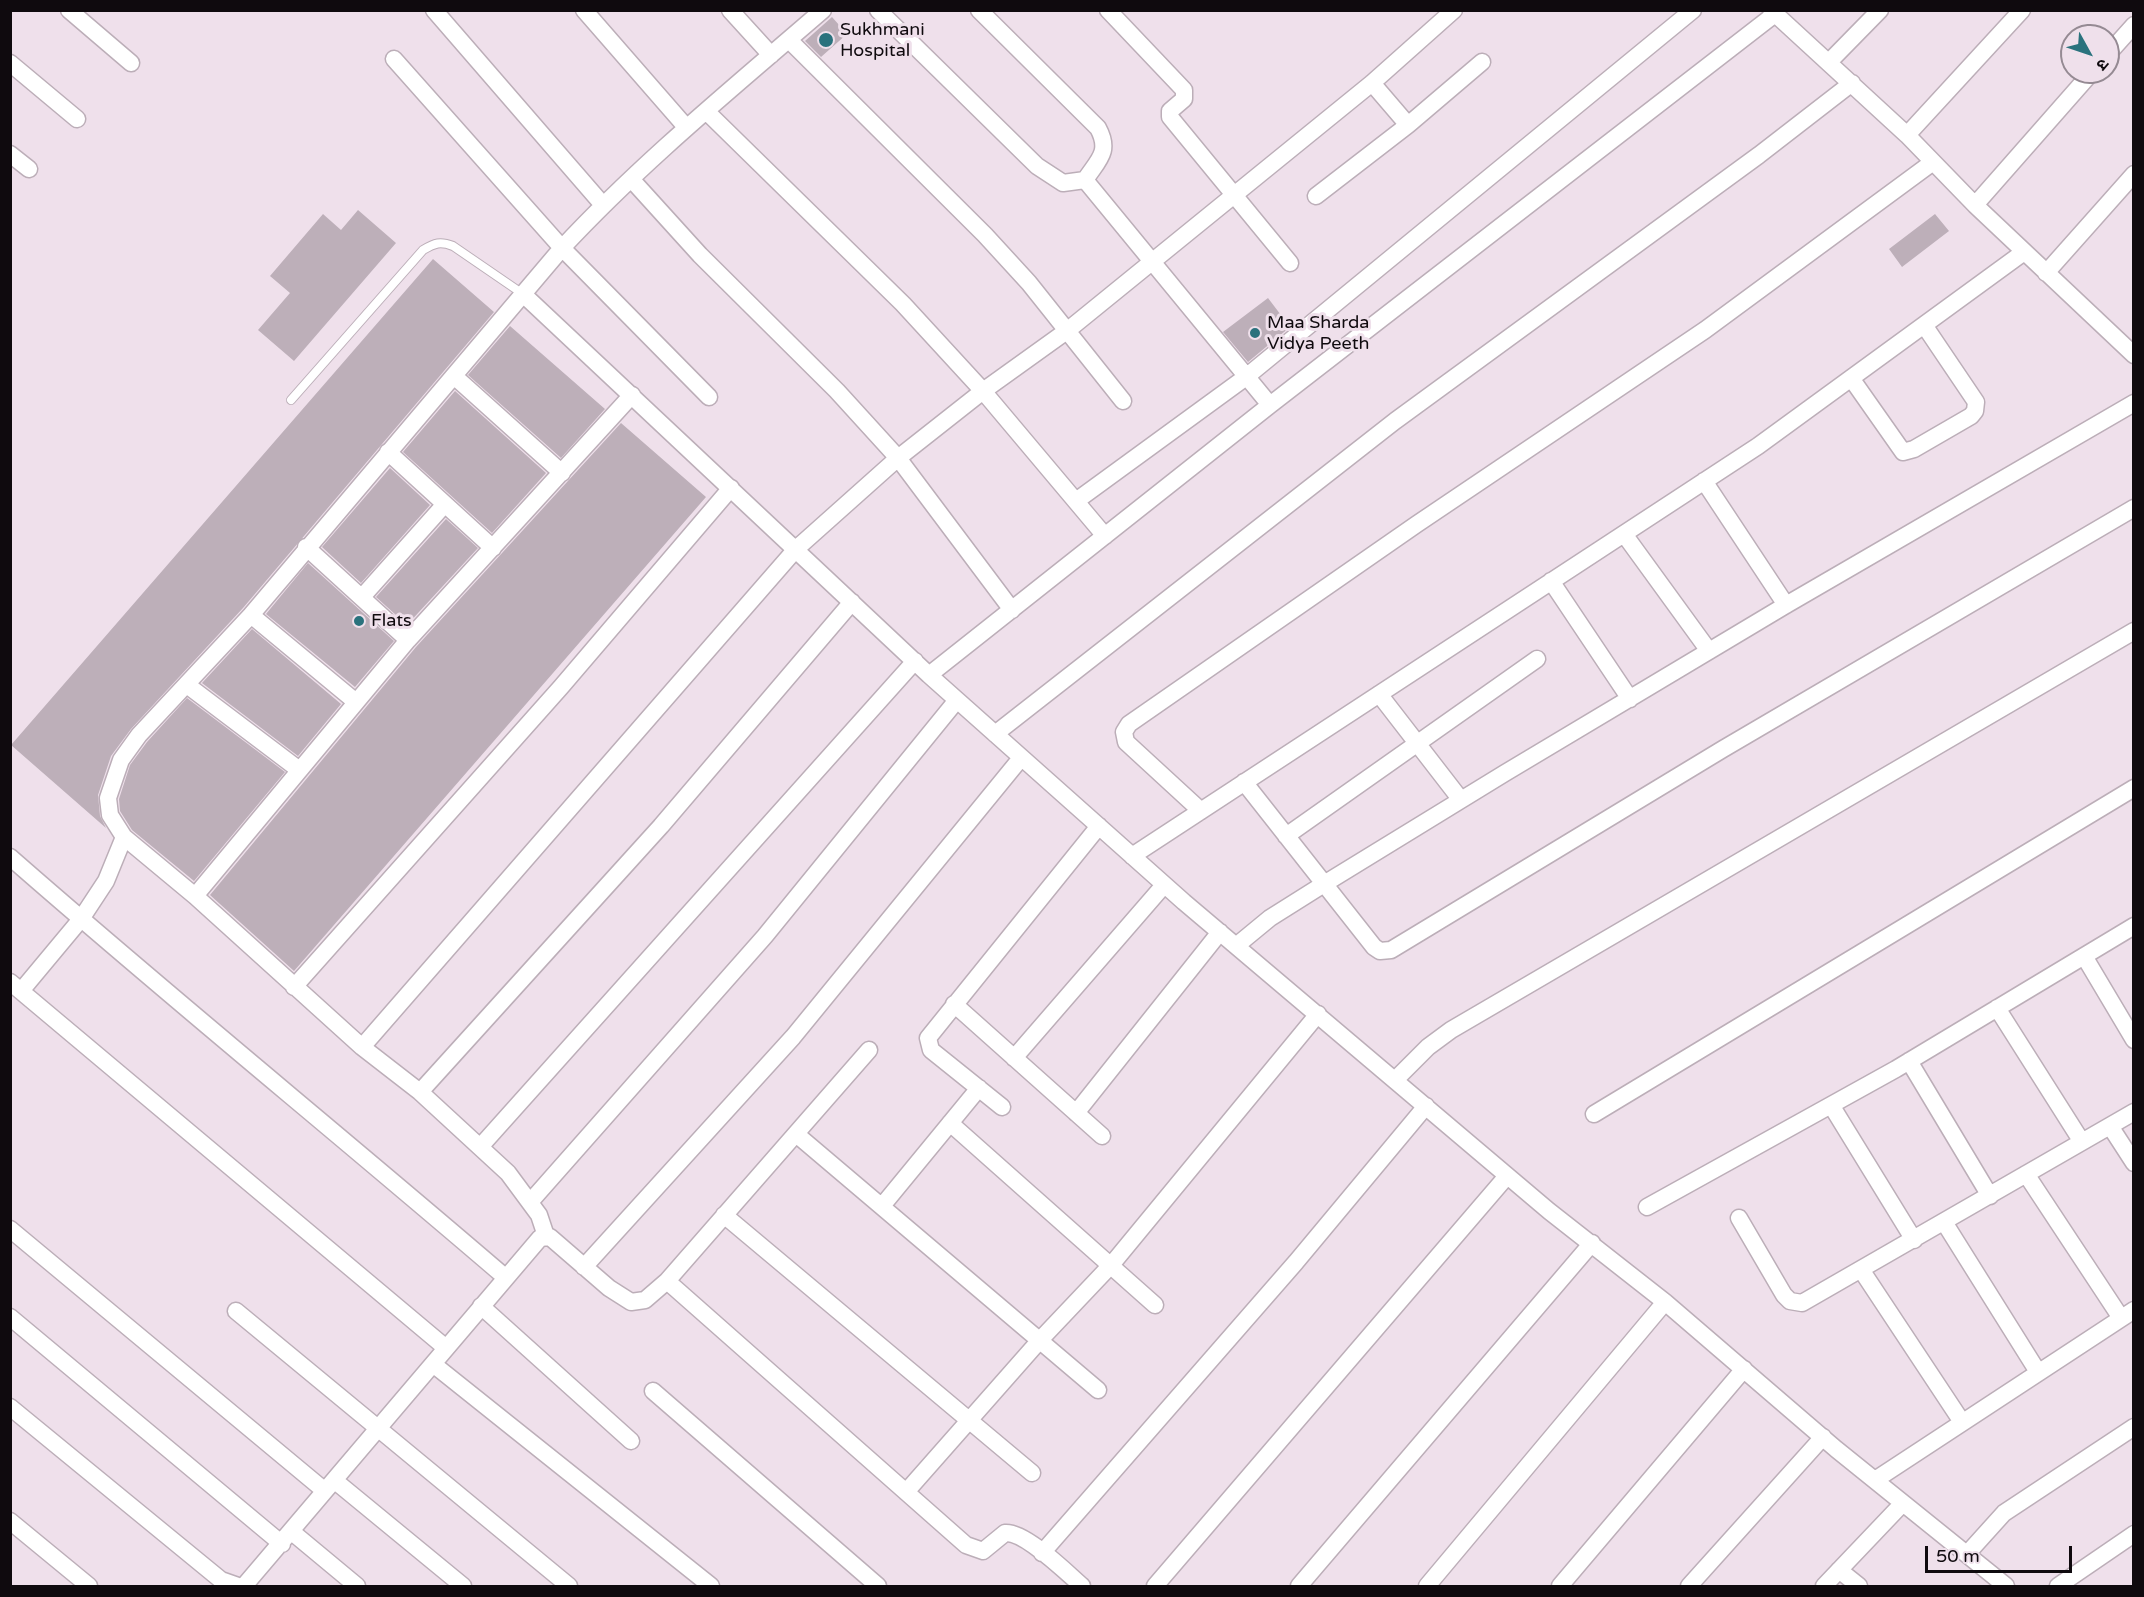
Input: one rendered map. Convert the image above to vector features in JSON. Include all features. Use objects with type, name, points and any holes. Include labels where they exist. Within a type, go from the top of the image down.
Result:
[{"type":"street","points":[[69,10],[131,63]]},
{"type":"street","points":[[434,10],[603,205]]},
{"type":"street","points":[[584,10],[686,128]]},
{"type":"street","points":[[730,10],[771,55]]},
{"type":"street","points":[[823,10],[686,128],[603,205],[562,248],[306,547],[251,615],[140,735],[121,760],[108,798],[110,815],[124,837],[195,896],[362,1047],[420,1092],[480,1146],[508,1173],[531,1202],[539,1215],[546,1236],[631,1302],[645,1300],[667,1281],[869,1050]]},
{"type":"street","points":[[878,10],[1037,166],[1063,183],[1084,180],[1105,148],[1098,128],[980,10]]},
{"type":"street","points":[[1108,10],[1184,90],[1184,99],[1170,111],[1170,117],[1290,263]]},
{"type":"street","points":[[362,1047],[796,549],[898,458],[983,391],[1068,330],[1150,261],[1372,83],[1454,10]]},
{"type":"street","points":[[1076,501],[1246,377],[1694,10]]},
{"type":"street","points":[[1829,62],[1880,10]]},
{"type":"street","points":[[1907,135],[2022,10]]},
{"type":"street","points":[[929,675],[1773,12],[1852,82],[2046,273],[2130,345]]},
{"type":"street","points":[[2120,40],[2133,25]]},
{"type":"street","points":[[789,40],[985,235],[1068,330],[1123,401]]},
{"type":"street","points":[[394,59],[562,248],[709,397]]},
{"type":"street","points":[[1316,196],[1408,125],[1482,62]]},
{"type":"street","points":[[10,63],[77,119]]},
{"type":"street","points":[[995,734],[1395,421],[1759,155],[1852,82]]},
{"type":"street","points":[[1372,83],[1408,125]]},
{"type":"street","points":[[1975,205],[2081,84]]},
{"type":"street","points":[[706,111],[903,304],[983,391],[1105,536]]},
{"type":"street","points":[[10,154],[29,169]]},
{"type":"street","points":[[1201,811],[1126,742],[1124,732],[1129,724],[1417,524],[1705,330],[1933,162]]},
{"type":"street","points":[[2046,273],[2133,174]]},
{"type":"street","points":[[632,180],[700,255],[837,391],[898,458],[1011,609]]},
{"type":"street","points":[[1084,180],[1270,405]]},
{"type":"street","points":[[1132,856],[1704,481],[2024,252]]},
{"type":"street","points":[[524,295],[929,675],[1164,885],[1507,1176],[1665,1302],[1823,1437],[2006,1587]]},
{"type":"street","points":[[1851,378],[1903,452],[1914,449],[1971,416],[1976,411],[1976,402],[1924,325]]},
{"type":"street","points":[[454,376],[562,473]]},
{"type":"street","points":[[195,896],[298,769],[408,640],[632,395]]},
{"type":"street","points":[[1236,946],[1270,918],[1461,800],[1786,605],[2133,403]]},
{"type":"street","points":[[388,452],[493,548]]},
{"type":"street","points":[[1704,481],[1786,605]]},
{"type":"street","points":[[294,987],[561,687],[731,488]]},
{"type":"street","points":[[362,597],[445,504]]},
{"type":"street","points":[[1244,782],[1374,947],[1380,951],[1391,950],[1723,749],[2133,508]]},
{"type":"street","points":[[1624,534],[1709,651]]},
{"type":"street","points":[[306,547],[408,640]]},
{"type":"street","points":[[1551,581],[1630,699]]},
{"type":"street","points":[[420,1092],[661,826],[852,602]]},
{"type":"street","points":[[251,615],[357,702]]},
{"type":"street","points":[[1395,1080],[1428,1047],[1451,1030],[2133,631]]},
{"type":"street","points":[[1287,836],[1537,659]]},
{"type":"street","points":[[480,1146],[915,661]]},
{"type":"street","points":[[187,685],[298,769]]},
{"type":"street","points":[[1379,694],[1461,800]]},
{"type":"street","points":[[531,1202],[765,936],[957,700]]},
{"type":"street","points":[[584,1267],[793,1037],[1021,758]]},
{"type":"street","points":[[1594,1114],[2133,789]]},
{"type":"street","points":[[1002,1107],[929,1046],[928,1038],[1099,826]]},
{"type":"street","points":[[124,837],[106,881],[81,919],[16,986],[446,1348]]},
{"type":"street","points":[[10,857],[505,1277]]},
{"type":"street","points":[[1014,1058],[1164,885]]},
{"type":"street","points":[[1647,1207],[1909,1061],[2133,926]]},
{"type":"street","points":[[1076,1113],[1220,932]]},
{"type":"street","points":[[2084,956],[2133,1040]]},
{"type":"street","points":[[954,1004],[1102,1136]]},
{"type":"street","points":[[1997,1008],[2082,1142]]},
{"type":"street","points":[[906,1492],[1040,1340],[1112,1264],[1318,1014]]},
{"type":"street","points":[[1909,1061],[1990,1196]]},
{"type":"street","points":[[882,1206],[979,1088]]},
{"type":"street","points":[[1831,1105],[1914,1240]]},
{"type":"street","points":[[1042,1553],[1296,1262],[1426,1106]]},
{"type":"street","points":[[1739,1218],[1784,1295],[1790,1301],[1802,1303],[1862,1271],[2133,1112]]},
{"type":"street","points":[[950,1123],[1112,1264],[1155,1305]]},
{"type":"street","points":[[2110,1126],[2133,1163]]},
{"type":"street","points":[[796,1134],[1098,1390]]},
{"type":"street","points":[[1875,1480],[2127,1314],[2026,1174]]},
{"type":"street","points":[[1155,1587],[1507,1176]]},
{"type":"street","points":[[724,1215],[1032,1473]]},
{"type":"street","points":[[1944,1222],[2038,1372]]},
{"type":"street","points":[[10,1229],[329,1485],[463,1587]]},
{"type":"street","points":[[244,1587],[505,1277],[540,1238],[546,1236]]},
{"type":"street","points":[[1299,1587],[1592,1243]]},
{"type":"street","points":[[1862,1271],[1962,1422]]},
{"type":"street","points":[[667,1281],[966,1545],[975,1550],[989,1549],[1009,1533],[1042,1553],[1082,1587]]},
{"type":"street","points":[[1427,1587],[1665,1302]]},
{"type":"street","points":[[481,1306],[631,1441]]},
{"type":"street","points":[[237,1311],[569,1587]]},
{"type":"street","points":[[10,1317],[287,1538],[357,1587]]},
{"type":"street","points":[[433,1364],[711,1587]]},
{"type":"street","points":[[1560,1587],[1744,1370]]},
{"type":"street","points":[[653,1391],[878,1587]]},
{"type":"street","points":[[10,1407],[220,1580],[238,1587]]},
{"type":"street","points":[[1967,1554],[2004,1513],[2133,1427]]},
{"type":"street","points":[[1689,1587],[1823,1437]]},
{"type":"street","points":[[1824,1587],[1903,1503]]},
{"type":"street","points":[[10,1521],[89,1587]]},
{"type":"street","points":[[2058,1587],[2133,1534]]},
{"type":"street","points":[[1839,1570],[1859,1587]]},
{"type":"lane","points":[[291,400],[423,250],[435,243],[443,242],[453,246],[524,295]]},
{"type":"building","points":[[832,17],[847,34],[821,57],[805,41]]},
{"type":"building","points":[[358,210],[396,243],[294,361],[258,330],[290,293],[270,276],[323,214],[341,230]]},
{"type":"building","points":[[1935,214],[1949,231],[1902,267],[1889,249]]},
{"type":"building","points":[[433,259],[494,312],[243,608],[131,729],[111,756],[98,795],[100,816],[106,828],[11,745]]},
{"type":"building","name":"Maa Sharda Vidya Peeth","points":[[1268,298],[1290,327],[1248,362],[1223,332]]},
{"type":"building","points":[[510,326],[605,409],[561,458],[468,375]]},
{"type":"building","points":[[455,391],[546,473],[492,533],[403,452]]},
{"type":"building","points":[[621,423],[706,497],[294,971],[210,895],[416,647]]},
{"type":"building","points":[[390,468],[430,505],[361,583],[322,547]]},
{"type":"building","points":[[446,519],[478,548],[407,625],[376,597]]},
{"type":"building","points":[[308,563],[394,641],[355,687],[266,614]]},
{"type":"building","points":[[252,629],[341,704],[298,756],[202,683]]},
{"type":"building","points":[[187,698],[285,772],[194,881],[132,830],[120,811],[119,799],[130,765],[147,742]]},
{"type":"place","name":"Sukhmani Hospital","points":[[826,40]]},
{"type":"place","name":"Maa Sharda Vidya Peeth","points":[[1255,333]]},
{"type":"place","name":"Flats","points":[[359,621]]}]
